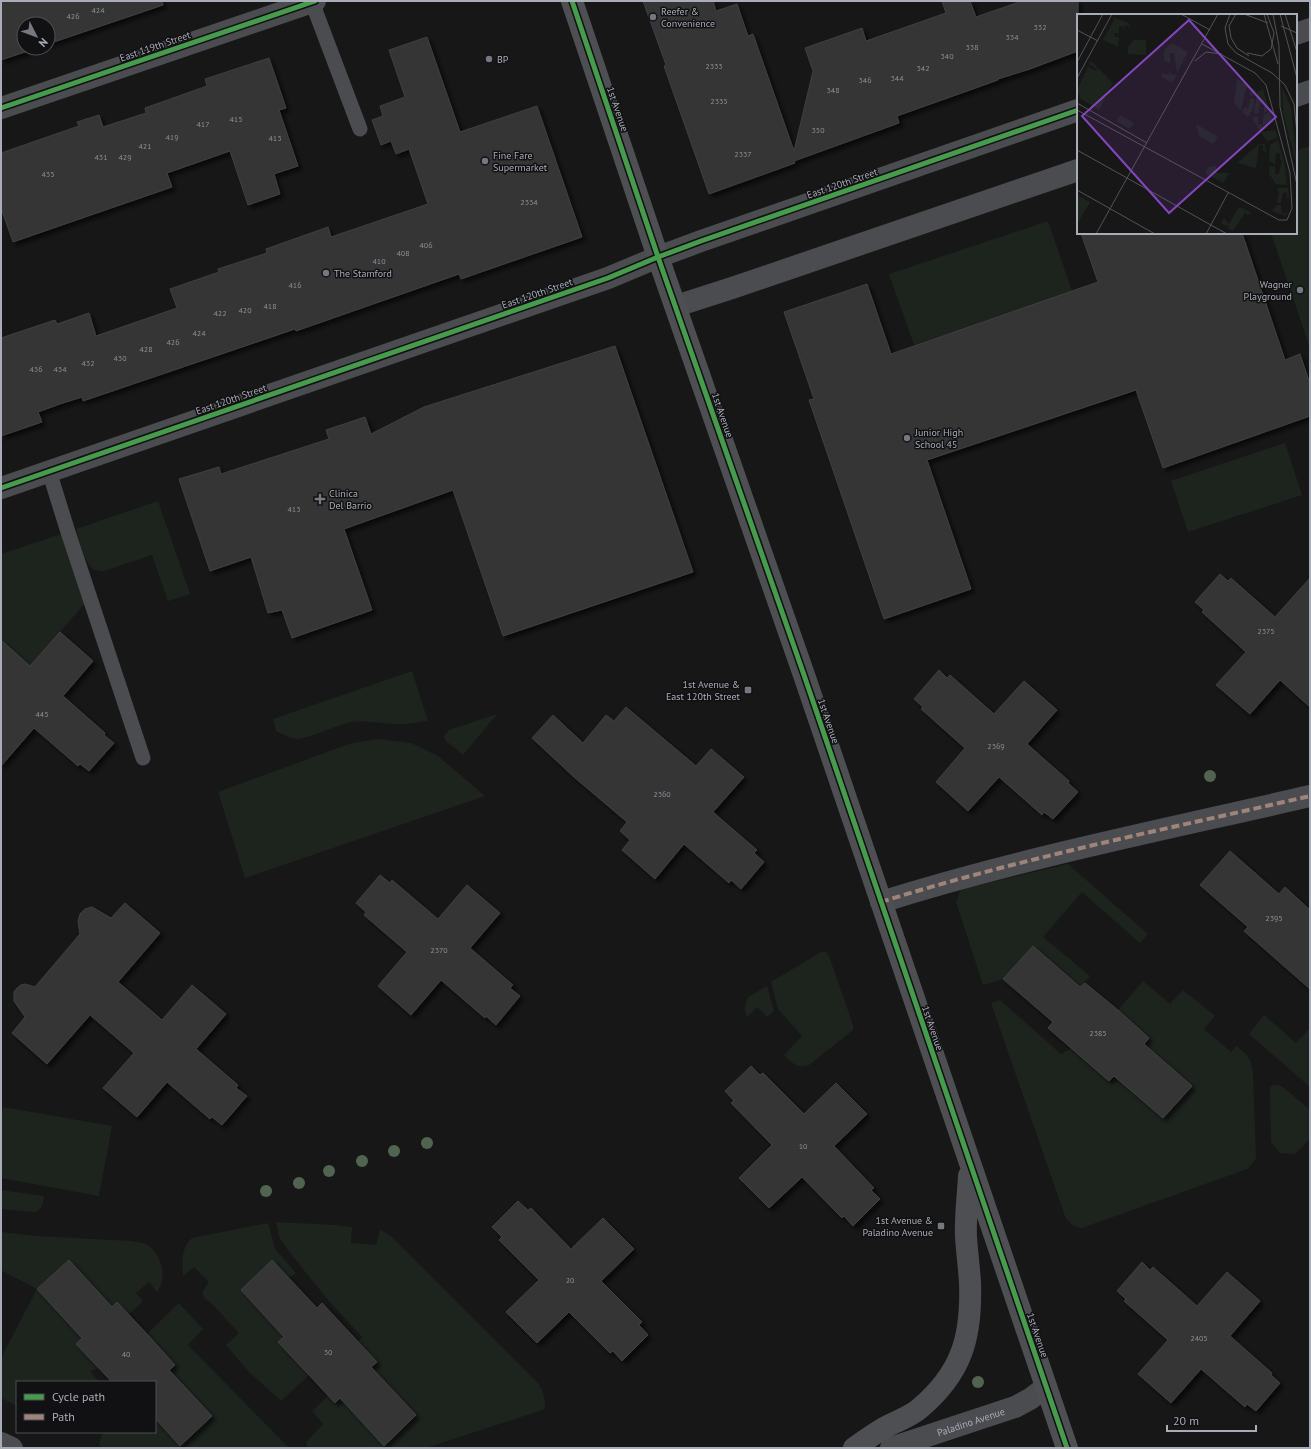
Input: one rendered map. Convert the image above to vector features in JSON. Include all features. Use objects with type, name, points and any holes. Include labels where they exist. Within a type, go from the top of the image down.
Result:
[{"type":"main road","name":"1st Avenue","points":[[572,1],[1067,1448]]},
{"type":"main road","points":[[854,1448],[885,1427],[903,1420],[918,1410],[945,1382],[957,1365],[968,1331],[970,1306],[970,1281],[966,1235],[970,1165]]},
{"type":"street","name":"East 119th Street","points":[[1,108],[314,1]]},
{"type":"street","points":[[1297,34],[1310,30]]},
{"type":"street","points":[[1297,96],[1310,91]]},
{"type":"street","name":"East 120th Street","points":[[1,488],[608,278],[658,256],[1077,110]]},
{"type":"street","points":[[676,306],[1077,170]]},
{"type":"street","points":[[881,902],[926,888],[1070,851],[1310,796]]},
{"type":"street","name":"Paladino Avenue","points":[[891,1448],[1015,1407],[1030,1399],[1046,1387]]},
{"type":"street","points":[[1,1443],[12,1448]]},
{"type":"lane","points":[[314,1],[360,129]]},
{"type":"lane","points":[[49,471],[143,758]]},
{"type":"shaded area","name":"Wagner Playground","points":[[1310,146],[1310,348],[1271,234],[1297,234],[1297,151]]},
{"type":"shaded area","points":[[1048,221],[1072,291],[914,345],[889,274]]},
{"type":"shaded area","points":[[1285,443],[1302,495],[1188,532],[1171,481]]},
{"type":"shaded area","points":[[158,501],[190,594],[168,601],[152,555],[104,571],[96,570],[92,568],[86,560],[76,529]]},
{"type":"shaded area","points":[[61,534],[87,601],[30,666],[1,640],[1,554]]},
{"type":"shaded area","points":[[412,671],[428,721],[408,724],[353,722],[297,739],[276,731],[273,719]]},
{"type":"shaded area","points":[[497,714],[463,755],[445,740],[444,736],[449,730]]},
{"type":"shaded area","points":[[378,739],[411,743],[438,756],[485,796],[245,878],[218,792],[353,743]]},
{"type":"shaded area","points":[[1068,864],[1148,934],[1140,943],[1082,892],[1043,937],[1090,976],[1080,987],[1033,946],[1003,979],[983,985],[956,902],[960,891],[966,888]]},
{"type":"shaded area","points":[[821,952],[826,952],[829,956],[853,1025],[853,1030],[809,1065],[798,1066],[792,1063],[784,1055],[802,1036],[778,1009],[771,982]]},
{"type":"shaded area","points":[[1143,981],[1170,1004],[1183,990],[1215,1016],[1204,1029],[1231,1052],[1237,1046],[1249,1058],[1253,1073],[1256,1158],[1247,1169],[1082,1228],[1074,1226],[1066,1219],[991,1003],[1000,1000],[1061,1054],[1071,1048],[1109,1081],[1114,1076],[1163,1118],[1192,1086],[1144,1044],[1149,1038],[1118,1010]]},
{"type":"shaded area","points":[[767,986],[774,1011],[767,1017],[757,1007],[747,1017],[745,1007],[748,997]]},
{"type":"shaded area","points":[[1264,1015],[1296,1043],[1310,1028],[1310,1087],[1249,1034]]},
{"type":"shaded area","points":[[1279,1085],[1284,1088],[1310,1110],[1310,1139],[1295,1154],[1280,1153],[1271,1142],[1270,1087]]},
{"type":"shaded area","points":[[3,1107],[112,1126],[99,1196],[1,1178],[1,1116]]},
{"type":"shaded area","points":[[1,1190],[44,1196],[43,1204],[41,1208],[35,1212],[1,1209]]},
{"type":"shaded area","points":[[276,1222],[352,1227],[351,1243],[376,1245],[380,1230],[390,1235],[538,1383],[544,1396],[545,1409],[426,1448],[309,1448],[306,1442],[323,1424],[312,1411],[328,1396],[335,1403],[340,1398],[384,1445],[416,1415],[371,1367],[377,1362],[358,1342],[362,1337],[328,1300],[287,1249],[279,1237]]},
{"type":"shaded area","points":[[268,1223],[275,1249],[296,1273],[289,1278],[272,1260],[241,1290],[284,1337],[279,1342],[309,1375],[281,1401],[249,1372],[226,1345],[239,1333],[210,1302],[205,1299],[202,1292],[209,1282],[194,1267],[183,1276],[184,1251],[188,1242],[192,1238]]},
{"type":"shaded area","points":[[1,1232],[37,1236],[144,1243],[152,1249],[160,1260],[163,1273],[162,1280],[157,1292],[149,1282],[136,1293],[143,1301],[129,1314],[117,1302],[112,1307],[69,1260],[37,1289],[1,1270]]},
{"type":"shaded area","points":[[37,1289],[82,1338],[76,1344],[99,1368],[90,1371],[98,1381],[16,1381],[16,1406],[1,1398],[1,1358]]},
{"type":"shaded area","points":[[179,1303],[203,1329],[188,1345],[289,1448],[104,1448],[99,1445],[102,1433],[156,1433],[156,1419],[180,1446],[212,1416],[169,1370],[175,1364],[147,1334]]},
{"type":"building","points":[[1,1],[162,1],[163,5],[56,41],[56,16],[16,16],[16,55],[1,60]]},
{"type":"building","points":[[643,1],[713,1],[716,11],[737,4],[748,36],[753,34],[794,151],[813,71],[805,48],[862,28],[866,41],[946,13],[942,1],[970,1],[976,17],[1022,1],[1078,1],[1077,51],[897,116],[899,123],[709,194],[664,66],[666,65]]},
{"type":"building","points":[[427,37],[460,132],[537,106],[582,237],[461,279],[459,274],[296,331],[295,329],[83,401],[82,397],[60,404],[38,412],[42,422],[1,436],[1,338],[55,320],[57,324],[89,313],[96,336],[177,308],[170,289],[219,272],[218,269],[267,253],[266,249],[328,227],[331,237],[428,204],[409,149],[396,154],[391,141],[381,145],[372,120],[383,116],[380,106],[405,97],[389,50]]},
{"type":"building","points":[[269,58],[286,108],[279,110],[298,166],[274,174],[280,194],[248,205],[230,151],[167,173],[172,187],[13,242],[1,208],[1,153],[79,126],[77,122],[99,115],[103,127],[146,113],[145,108],[207,86],[205,79]]},
{"type":"building","name":"Junior High School 45","points":[[1081,234],[1242,234],[1285,360],[1300,354],[1310,384],[1310,416],[1163,468],[1136,390],[927,460],[971,589],[884,619],[809,400],[814,399],[784,312],[867,284],[891,354],[1098,282]]},
{"type":"building","points":[[615,346],[693,572],[503,636],[453,490],[344,529],[372,610],[292,638],[282,610],[268,613],[251,557],[210,571],[179,479],[219,467],[221,474],[329,439],[326,430],[365,417],[371,434],[424,407]]},
{"type":"building","points":[[1220,574],[1228,581],[1231,578],[1275,617],[1310,578],[1310,707],[1280,680],[1250,714],[1216,685],[1246,652],[1202,612],[1204,610],[1195,602]]},
{"type":"building","points":[[60,632],[93,661],[63,696],[105,733],[104,735],[114,743],[89,771],[80,764],[78,766],[34,728],[1,766],[1,640],[30,666]]},
{"type":"building","points":[[939,670],[947,678],[950,675],[994,714],[1024,681],[1057,710],[1027,744],[1069,781],[1068,783],[1078,792],[1053,819],[1044,812],[1042,815],[999,777],[968,811],[936,782],[965,748],[921,709],[923,707],[914,699]]},
{"type":"building","points":[[626,707],[696,766],[711,749],[744,777],[713,812],[757,850],[754,853],[764,862],[741,889],[731,880],[729,883],[684,844],[655,879],[622,850],[630,840],[620,831],[627,822],[575,778],[532,738],[553,715],[583,743],[606,715],[614,721]]},
{"type":"building","points":[[1230,851],[1279,894],[1285,887],[1310,910],[1310,989],[1244,931],[1248,927],[1200,885]]},
{"type":"building","points":[[380,875],[390,883],[392,880],[438,919],[467,885],[500,913],[470,948],[513,985],[510,988],[520,996],[496,1025],[486,1016],[485,1018],[441,980],[411,1015],[378,986],[407,952],[364,915],[366,912],[356,903]]},
{"type":"building","points":[[125,903],[160,933],[118,982],[162,1020],[192,985],[226,1014],[196,1049],[238,1085],[236,1088],[247,1096],[222,1125],[212,1117],[210,1119],[167,1082],[137,1117],[103,1088],[134,1053],[90,1015],[47,1064],[12,1033],[25,1017],[14,1001],[14,992],[21,985],[25,984],[35,987],[80,934],[78,921],[80,914],[85,909],[92,907],[111,918]]},
{"type":"building","points":[[1033,946],[1080,987],[1085,983],[1118,1010],[1149,1038],[1144,1044],[1192,1086],[1163,1118],[1114,1076],[1109,1081],[1048,1028],[1053,1022],[1003,979]]},
{"type":"building","points":[[751,1066],[760,1075],[763,1073],[804,1114],[836,1083],[867,1114],[834,1146],[874,1188],[871,1190],[880,1199],[853,1226],[844,1216],[842,1218],[802,1177],[769,1208],[739,1178],[772,1145],[731,1103],[734,1101],[725,1091]]},
{"type":"building","points":[[518,1201],[528,1210],[531,1208],[571,1249],[603,1218],[634,1249],[601,1281],[642,1322],[639,1325],[648,1335],[622,1361],[613,1351],[610,1353],[569,1312],[537,1343],[506,1312],[539,1280],[499,1240],[502,1237],[492,1227]]},
{"type":"building","points":[[69,1260],[112,1307],[117,1302],[147,1334],[175,1365],[169,1370],[212,1416],[180,1446],[156,1419],[156,1381],[111,1381],[76,1344],[82,1338],[37,1289]]},
{"type":"building","points":[[272,1260],[317,1308],[322,1303],[377,1362],[371,1367],[416,1415],[384,1446],[340,1398],[335,1403],[278,1342],[284,1337],[241,1290]]},
{"type":"building","points":[[1142,1262],[1150,1270],[1153,1267],[1197,1306],[1227,1272],[1260,1301],[1230,1336],[1272,1373],[1271,1375],[1280,1383],[1256,1411],[1247,1404],[1245,1407],[1201,1369],[1171,1403],[1138,1374],[1168,1340],[1124,1301],[1126,1299],[1117,1291]]},
{"type":"marked path","points":[[881,902],[934,886],[1041,858],[1148,832],[1310,796]]},
{"type":"cycle path","points":[[1,108],[315,1]]},
{"type":"cycle path","points":[[572,1],[658,257],[804,675],[1067,1448]]},
{"type":"cycle path","points":[[1,488],[608,278],[701,241],[1077,110]]},
{"type":"place","name":"Reefer & Convenience","points":[[653,17]]},
{"type":"place","name":"BP","points":[[489,59]]},
{"type":"place","name":"Fine Fare Supermarket","points":[[485,161]]},
{"type":"place","name":"The Stamford","points":[[326,273]]},
{"type":"place","name":"Wagner Playground","points":[[1300,290]]},
{"type":"place","name":"Junior High School 45","points":[[907,438]]},
{"type":"place","name":"Clinica Del Barrio","points":[[320,499]]},
{"type":"place","name":"1st Avenue & East 120th Street","points":[[748,690]]},
{"type":"place","name":"1st Avenue & Paladino Avenue","points":[[941,1226]]}]
